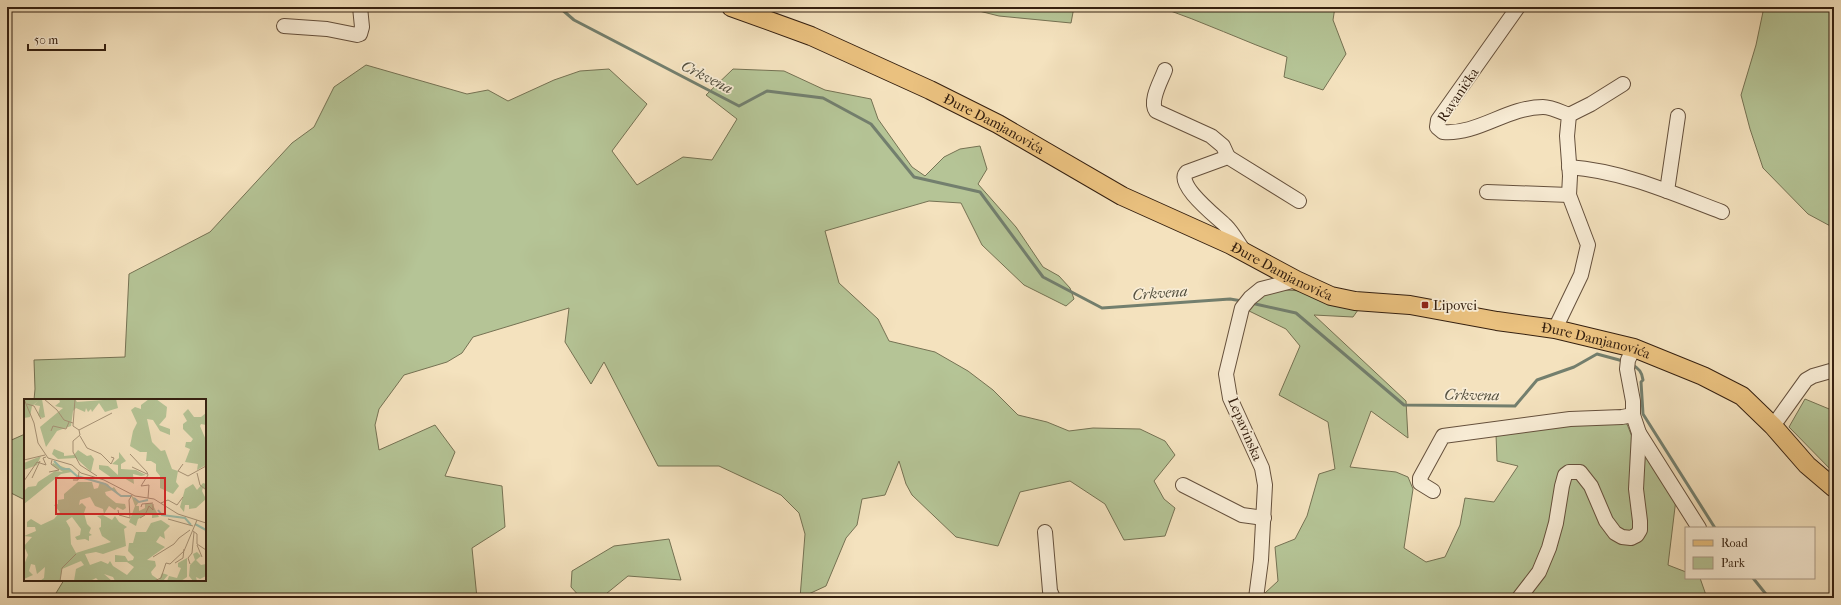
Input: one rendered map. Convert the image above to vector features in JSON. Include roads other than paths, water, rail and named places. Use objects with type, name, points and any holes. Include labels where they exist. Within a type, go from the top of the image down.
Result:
[{"type":"main road","name":"Đure Damjanovića","points":[[731,7],[811,36],[923,87],[998,124],[1122,196],[1244,251],[1296,280],[1331,296],[1356,301],[1410,305],[1497,321],[1555,329],[1630,358],[1703,376],[1742,396],[1773,426],[1808,465],[1834,488]]},
{"type":"street","points":[[284,26],[327,29],[360,34],[362,27],[360,7]]},
{"type":"street","name":"Ravanička","points":[[1518,7],[1438,120],[1437,126],[1443,132],[1471,130],[1511,113],[1544,106],[1569,115]]},
{"type":"street","points":[[1165,70],[1154,100],[1154,108],[1156,111],[1211,136],[1223,146],[1228,157],[1299,201]]},
{"type":"street","points":[[1555,329],[1581,275],[1588,245],[1569,195],[1567,136],[1569,115],[1592,104],[1623,84]]},
{"type":"street","points":[[1667,191],[1678,116]]},
{"type":"street","points":[[1228,157],[1190,170],[1185,174],[1184,178],[1194,195],[1227,227],[1244,251]]},
{"type":"street","points":[[1569,167],[1604,171],[1667,191],[1722,212]]},
{"type":"street","points":[[1487,192],[1569,195]]},
{"type":"street","name":"Lepavinska","points":[[1256,598],[1264,518],[1265,485],[1262,468],[1230,398],[1226,374],[1246,303],[1262,289],[1296,280]]},
{"type":"street","points":[[1630,358],[1627,376],[1633,401],[1633,415],[1639,433],[1698,527]]},
{"type":"street","points":[[1773,426],[1806,380],[1813,376],[1834,370]]},
{"type":"street","points":[[1433,491],[1420,483],[1420,478],[1443,436],[1570,419],[1622,417],[1633,415]]},
{"type":"street","points":[[1519,598],[1539,572],[1549,548],[1556,523],[1562,486],[1565,475],[1569,472],[1580,472],[1591,486],[1606,521],[1615,533],[1622,537],[1631,538],[1637,535],[1640,530],[1636,489],[1639,433]]},
{"type":"street","points":[[1183,485],[1242,515],[1264,518]]},
{"type":"street","points":[[1045,532],[1050,591],[1053,598]]},
{"type":"waterway","name":"Crkvena","points":[[559,7],[574,20],[739,106],[767,91],[823,98],[871,124],[914,177],[980,192],[1043,277],[1102,308],[1230,299],[1242,301]]},
{"type":"waterway","name":"Crkvena","points":[[1251,303],[1296,313],[1404,405],[1515,406],[1537,380],[1574,367],[1597,354],[1623,361]]},
{"type":"waterway","name":"Crkvena","points":[[1632,365],[1637,367],[1643,377],[1641,382],[1643,414],[1714,527]]},
{"type":"waterway","name":"Crkvena","points":[[1754,579],[1769,598]]},
{"type":"place","name":"Lipovci","points":[[1425,305]]}]
